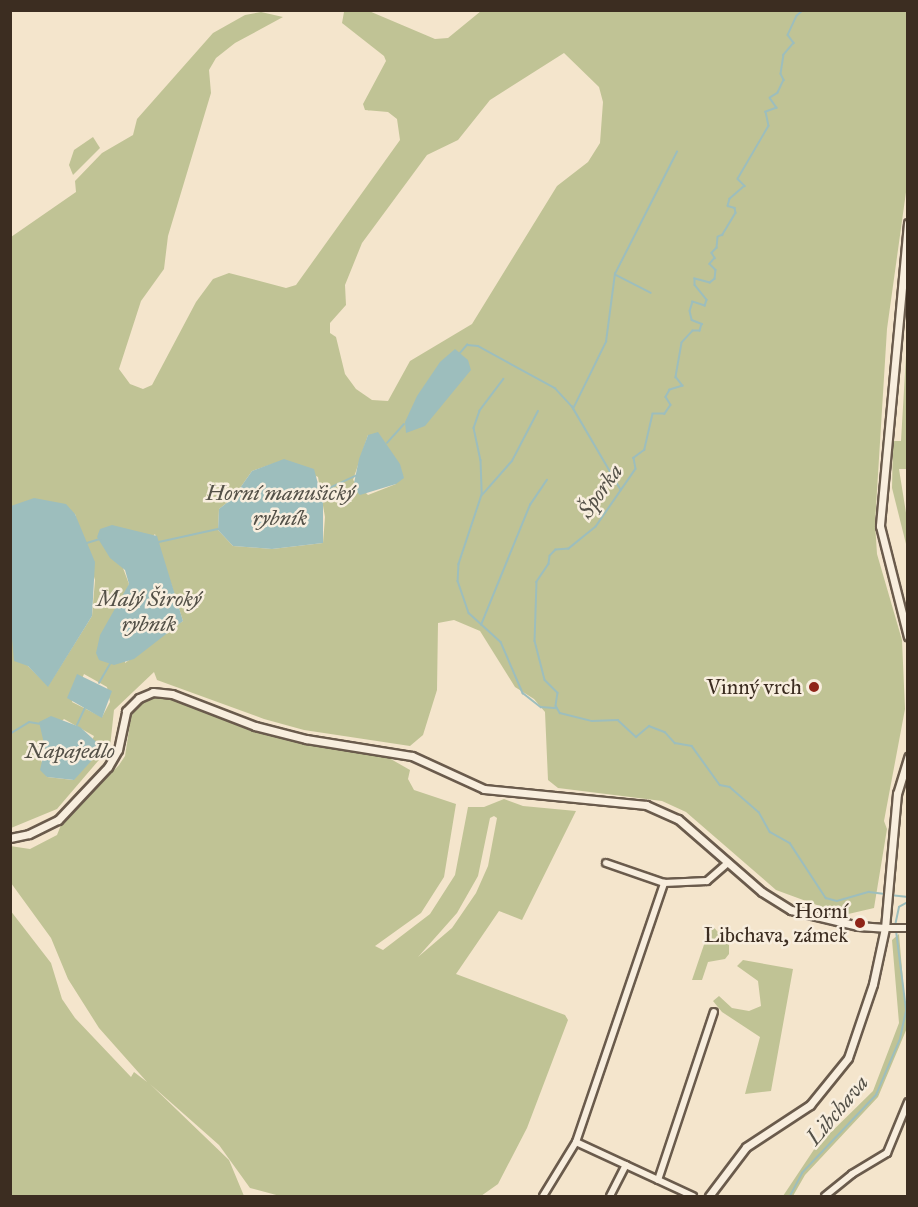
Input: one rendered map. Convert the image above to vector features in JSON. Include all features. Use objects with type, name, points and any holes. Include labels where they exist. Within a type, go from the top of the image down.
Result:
[{"type":"street","points":[[908,223],[880,526],[908,637]]},
{"type":"street","points":[[10,838],[29,834],[58,820],[108,767],[118,750],[126,711],[139,698],[153,692],[172,694],[255,726],[306,739],[412,756],[492,791],[646,805],[678,819],[762,892],[791,910],[858,926],[908,928]]},
{"type":"street","points":[[709,1197],[746,1147],[810,1105],[848,1058],[892,928],[890,895],[897,794],[908,757]]},
{"type":"street","points":[[606,863],[664,883],[707,881],[728,863]]},
{"type":"street","points":[[543,1197],[576,1142],[664,883]]},
{"type":"street","points":[[658,1180],[714,1012]]},
{"type":"street","points":[[825,1197],[852,1174],[887,1153],[908,1102]]},
{"type":"street","points":[[576,1142],[693,1197]]},
{"type":"street","points":[[610,1197],[626,1165]]},
{"type":"green space","points":[[369,11],[435,39],[448,38],[481,11],[907,11],[907,185],[887,329],[875,523],[877,554],[902,640],[905,709],[884,821],[887,829],[874,908],[844,915],[776,890],[686,812],[662,801],[558,788],[548,780],[545,712],[534,699],[515,687],[480,631],[454,620],[438,623],[437,690],[423,735],[410,746],[304,730],[264,719],[157,680],[154,672],[114,710],[110,747],[57,809],[11,828],[10,627],[28,666],[48,686],[92,616],[95,580],[75,514],[11,506],[11,237],[76,192],[75,181],[102,153],[133,135],[137,119],[213,33],[245,15],[261,12],[283,17],[235,43],[216,58],[209,70],[211,93],[168,236],[164,269],[141,301],[119,369],[130,384],[143,389],[152,385],[196,302],[213,279],[229,273],[286,288],[296,285],[400,140],[397,119],[388,112],[365,110],[363,104],[386,61],[384,56],[342,23],[344,12]],"holes":[[[564,53],[599,87],[603,102],[600,143],[588,162],[557,186],[472,324],[410,361],[388,401],[372,400],[356,389],[345,374],[336,337],[330,333],[330,323],[346,305],[345,285],[362,243],[427,155],[458,140],[490,100]],[[368,435],[396,484],[368,495],[353,480]],[[284,460],[318,477],[325,517],[323,543],[272,549],[233,546],[218,530],[219,509],[233,498],[252,471]],[[155,534],[183,621],[125,663],[125,595],[129,584],[123,568]],[[84,674],[107,687],[110,702],[102,717],[72,702]],[[64,719],[94,736],[73,780],[47,777],[40,757],[45,748],[44,739]]]},
{"type":"green space","points":[[93,137],[100,148],[73,175],[69,165],[74,150]]},
{"type":"green space","points":[[907,338],[907,469],[899,469],[907,519],[907,548],[892,488],[893,441],[901,441]]},
{"type":"green space","points":[[156,695],[172,696],[286,740],[382,754],[410,770],[408,779],[414,790],[456,804],[444,877],[421,913],[375,946],[383,950],[430,914],[455,875],[468,807],[484,807],[504,799],[523,806],[576,811],[522,920],[499,911],[456,974],[565,1015],[568,1020],[527,1128],[498,1184],[481,1196],[280,1196],[250,1188],[219,1145],[150,1084],[229,1160],[244,1196],[11,1196],[10,910],[51,963],[62,999],[75,1018],[131,1077],[134,1072],[147,1082],[99,1028],[68,979],[51,938],[11,883],[10,846],[30,849],[57,835],[61,825],[125,756],[131,717],[138,705]],"holes":[[[494,816],[497,818],[488,866],[476,893],[452,928],[418,957],[457,913],[478,876],[490,818]]]},
{"type":"green space","points":[[711,924],[729,945],[729,954],[725,959],[708,962],[702,980],[692,980]]},
{"type":"green space","points":[[899,934],[907,1028],[878,1097],[805,1175],[793,1196],[783,1196],[815,1148],[873,1091],[899,1023],[892,940]]},
{"type":"green space","points":[[743,960],[793,969],[771,1091],[745,1094],[760,1037],[722,1012],[713,1001],[719,996],[732,1008],[749,1011],[761,1006],[758,981],[737,966]]},
{"type":"water","points":[[455,349],[468,360],[471,370],[425,426],[406,433],[405,422],[417,396],[440,362]]},
{"type":"water","points":[[378,432],[400,464],[404,478],[396,484],[360,495],[353,488],[359,459],[368,435]]},
{"type":"water","name":"Horní manušický rybník","points":[[284,459],[314,469],[323,502],[323,543],[272,549],[233,546],[218,530],[219,509],[233,498],[252,471]]},
{"type":"water","points":[[34,498],[66,504],[75,514],[95,562],[92,616],[48,687],[28,666],[14,661],[11,627],[11,506]]},
{"type":"water","name":"Malý Široký rybník","points":[[112,525],[157,536],[183,621],[134,659],[114,665],[99,660],[96,653],[100,635],[129,584],[125,570],[110,558],[97,537],[100,529]]},
{"type":"water","points":[[77,674],[112,691],[102,718],[67,698]]},
{"type":"water","name":"Napajedlo","points":[[51,716],[80,727],[103,748],[74,780],[47,777],[40,770],[45,748],[39,722]]},
{"type":"waterway","name":"Šporka","points":[[804,10],[797,16],[788,35],[794,43],[784,55],[781,74],[784,80],[778,93],[770,98],[777,108],[766,112],[769,126],[738,179],[745,186],[730,199],[728,206],[735,208],[736,213],[723,235],[718,237],[717,248],[712,253],[715,258],[710,264],[716,270],[715,279],[710,283],[695,279],[695,285],[707,300],[705,306],[693,302],[690,311],[692,320],[702,324],[700,331],[693,331],[682,343],[676,377],[683,386],[670,390],[666,397],[671,405],[665,414],[653,414],[645,450],[634,458],[636,469],[596,527],[569,549],[556,550],[550,556],[549,564],[537,582],[535,641],[545,680],[558,693],[556,706],[560,713],[592,721],[618,720],[636,737],[649,726],[665,732],[675,743],[692,746],[720,785],[730,787],[759,812],[770,832],[790,843],[826,898],[837,901],[869,892],[885,894]]},
{"type":"waterway","points":[[573,409],[606,342],[615,274],[677,152]]},
{"type":"waterway","points":[[616,275],[651,293]]},
{"type":"waterway","points":[[460,353],[467,345],[478,346],[555,388],[572,406],[621,490]]},
{"type":"waterway","points":[[504,379],[480,411],[474,428],[481,460],[482,495],[459,564],[458,581],[469,613],[501,642],[523,693],[541,707],[557,708]]},
{"type":"waterway","points":[[483,494],[512,461],[538,411]]},
{"type":"waterway","points":[[387,443],[404,424]]},
{"type":"waterway","points":[[321,492],[355,476]]},
{"type":"waterway","points":[[481,625],[530,505],[547,480]]},
{"type":"waterway","points":[[159,542],[218,529]]},
{"type":"waterway","points":[[87,543],[100,539]]},
{"type":"waterway","points":[[99,683],[110,664]]},
{"type":"waterway","points":[[77,725],[85,708]]},
{"type":"waterway","points":[[10,734],[29,722],[41,724]]},
{"type":"waterway","name":"Šporka","points":[[890,895],[908,897]]},
{"type":"waterway","name":"Libchava","points":[[895,926],[899,907],[908,902]]},
{"type":"waterway","name":"Libchava","points":[[790,1196],[802,1173],[876,1095],[900,1039],[906,1010],[896,931]]},
{"type":"place","name":"Vinný vrch","points":[[814,687]]},
{"type":"place","name":"Horní Libchava, zámek","points":[[860,923]]}]
